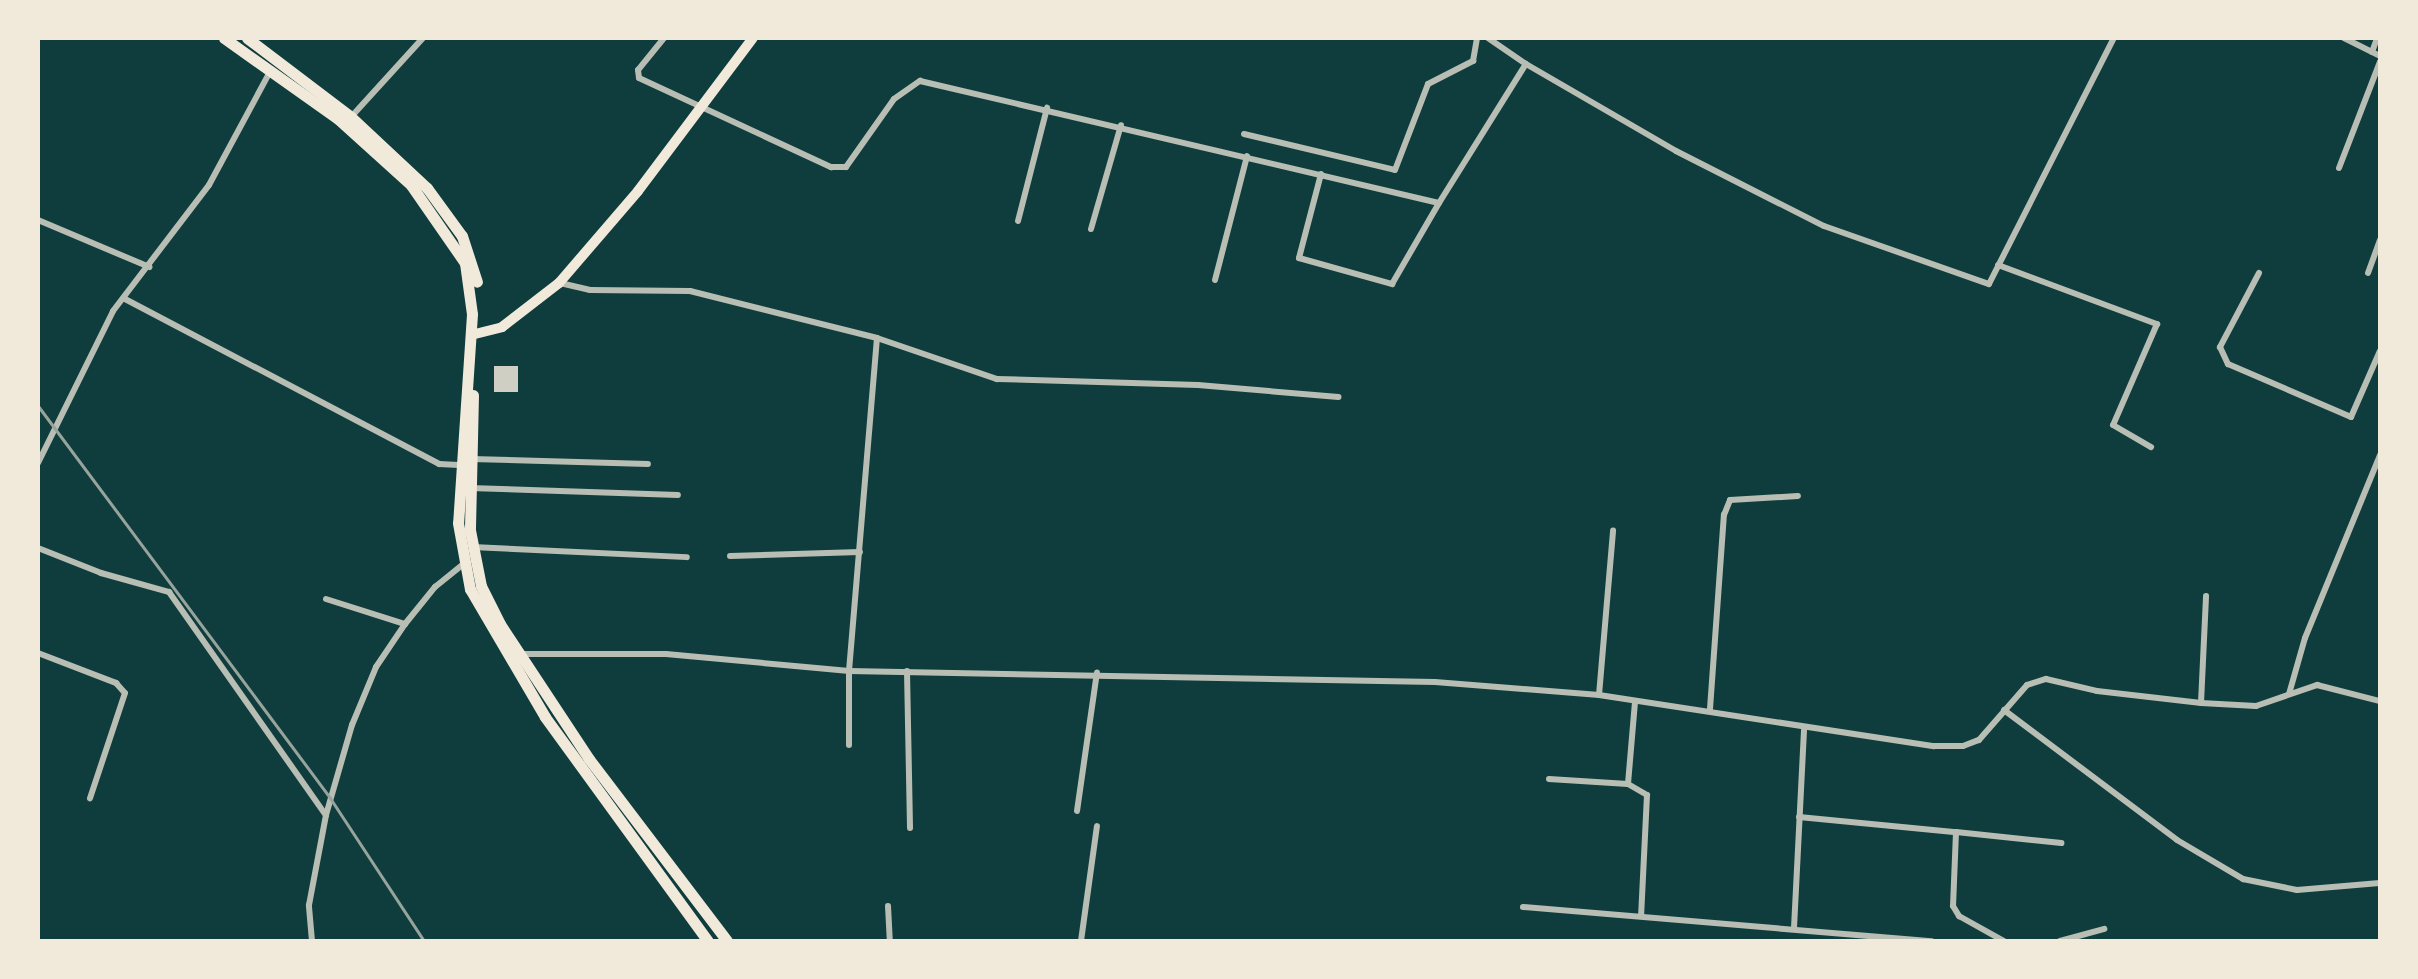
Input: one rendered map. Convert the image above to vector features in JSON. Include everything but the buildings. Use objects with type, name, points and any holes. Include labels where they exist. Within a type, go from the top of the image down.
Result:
[{"type":"highway","points":[[224,38],[338,119],[424,202],[469,273],[474,334],[459,465],[469,557],[485,623],[619,823],[708,941]]},
{"type":"highway","points":[[247,38],[351,117],[427,188],[462,236],[477,280],[469,557],[494,612],[622,806],[727,941]]},
{"type":"main road","points":[[474,334],[519,317],[559,283],[705,107],[753,38]]},
{"type":"street","points":[[351,117],[423,38]]},
{"type":"street","points":[[664,38],[638,70],[639,78],[831,167],[846,167],[894,99],[920,81],[1121,125],[1439,203]]},
{"type":"street","points":[[1244,134],[1395,170],[1428,84],[1473,61],[1477,38]]},
{"type":"street","points":[[1488,38],[1526,64],[1676,151],[1824,226],[1989,284],[2114,38]]},
{"type":"street","points":[[2339,168],[2380,59],[2344,38]]},
{"type":"street","points":[[2372,52],[2377,38]]},
{"type":"street","points":[[1321,174],[1299,258],[1392,284],[1526,64]]},
{"type":"street","points":[[38,463],[113,311],[209,185],[271,70]]},
{"type":"street","points":[[1018,221],[1047,108]]},
{"type":"street","points":[[1091,229],[1121,125]]},
{"type":"street","points":[[1215,280],[1247,156]]},
{"type":"street","points":[[38,220],[149,267]]},
{"type":"street","points":[[2368,273],[2380,240]]},
{"type":"street","points":[[1998,265],[2157,324],[2113,425],[2151,447]]},
{"type":"street","points":[[2259,273],[2220,347],[2228,364],[2351,417],[2380,351]]},
{"type":"street","points":[[559,283],[590,290],[690,291],[877,338],[997,379],[1198,385],[1338,397]]},
{"type":"street","points":[[125,299],[439,464],[459,465]]},
{"type":"street","points":[[849,745],[849,671],[877,338]]},
{"type":"street","points":[[2289,694],[2305,638],[2380,455]]},
{"type":"street","points":[[471,459],[648,464]]},
{"type":"street","points":[[469,488],[678,495]]},
{"type":"street","points":[[1710,709],[1724,515],[1730,500],[1798,496]]},
{"type":"street","points":[[1599,695],[1613,531]]},
{"type":"street","points":[[38,548],[101,573],[169,592],[326,815]]},
{"type":"street","points":[[730,556],[860,552]]},
{"type":"street","points":[[312,941],[309,905],[326,815],[358,710],[376,667],[435,587],[469,557],[687,557]]},
{"type":"street","points":[[2201,703],[2206,596]]},
{"type":"street","points":[[326,599],[405,624]]},
{"type":"street","points":[[38,653],[116,683],[125,693],[90,798]]},
{"type":"street","points":[[520,654],[666,654],[849,671],[1097,672],[1435,682],[1599,695],[1635,702],[1710,709],[1804,730],[1963,746],[1979,740],[2027,685],[2046,679],[2097,691],[2201,703],[2256,706],[2317,685],[2380,701]]},
{"type":"street","points":[[907,671],[910,828]]},
{"type":"street","points":[[1077,811],[1097,672]]},
{"type":"street","points":[[1628,784],[1635,702]]},
{"type":"street","points":[[2004,710],[2177,840],[2243,879],[2297,890],[2380,883]]},
{"type":"street","points":[[1794,928],[1804,730]]},
{"type":"street","points":[[1549,779],[1628,784],[1647,795],[1641,916]]},
{"type":"street","points":[[1799,817],[2061,843]]},
{"type":"street","points":[[1081,941],[1097,826]]},
{"type":"street","points":[[1956,832],[1953,906],[1959,916],[2004,941]]},
{"type":"street","points":[[888,906],[890,941]]},
{"type":"street","points":[[1523,907],[1932,941]]},
{"type":"street","points":[[2060,941],[2104,929]]},
{"type":"railway","points":[[38,406],[330,798],[424,941]]}]
